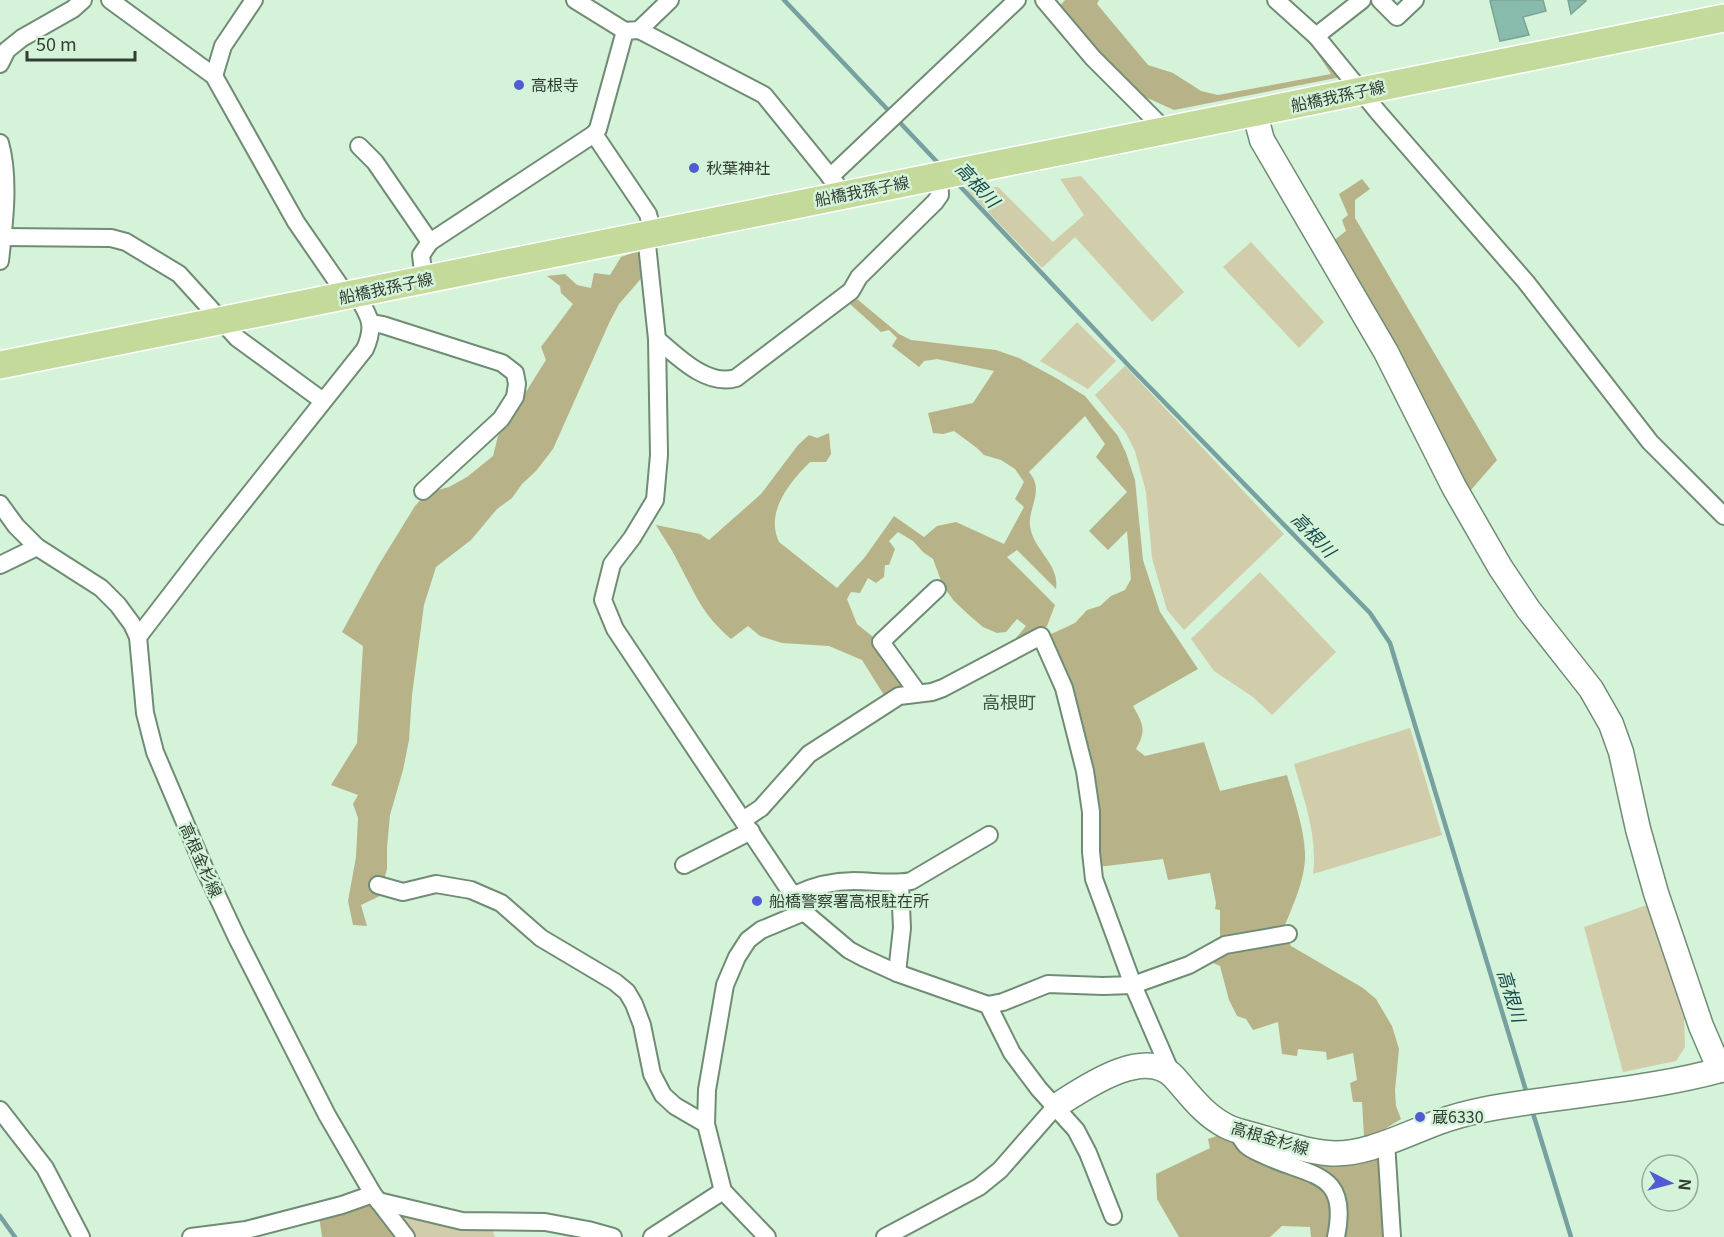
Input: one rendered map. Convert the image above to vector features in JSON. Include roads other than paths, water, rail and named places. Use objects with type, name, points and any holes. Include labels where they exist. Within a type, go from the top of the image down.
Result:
[{"type":"main road","name":"船橋我孫子線","points":[[0,365],[650,234],[838,186],[939,175],[1255,114],[1724,18]]},
{"type":"street","points":[[0,64],[7,50],[22,38],[73,9],[83,0]]},
{"type":"street","points":[[110,0],[214,76],[297,222],[372,323],[370,338],[365,349],[138,638]]},
{"type":"street","points":[[214,76],[223,46],[254,0]]},
{"type":"street","points":[[575,0],[764,95],[838,186],[894,116],[1017,0]]},
{"type":"street","points":[[424,280],[421,255],[430,242],[594,134],[598,129],[632,30],[670,0]]},
{"type":"street","points":[[1044,0],[1093,58],[1166,130]]},
{"type":"street","points":[[1276,0],[1316,36],[1526,282],[1650,442],[1724,516]]},
{"type":"street","points":[[1316,36],[1362,0]]},
{"type":"street","points":[[1380,0],[1397,16],[1415,0]]},
{"type":"street","points":[[1255,114],[1262,140],[1386,352],[1454,487],[1500,567],[1528,609],[1591,689],[1611,724],[1621,752],[1638,829],[1656,893],[1701,1026],[1722,1072]]},
{"type":"street","points":[[594,134],[648,214],[657,339],[659,454],[655,500],[632,538],[612,564],[603,600],[615,629],[804,912],[849,950],[897,973],[988,1005],[1003,1002],[1048,984],[1133,985],[1189,965],[1224,945],[1288,934]]},
{"type":"street","points":[[0,143],[4,155],[3,237],[0,261]]},
{"type":"street","points":[[359,146],[375,162],[430,242]]},
{"type":"street","points":[[657,339],[676,355],[715,379],[725,381],[736,378],[850,291],[864,272],[935,202],[940,195],[939,175]]},
{"type":"street","points":[[3,237],[111,238],[126,242],[179,274],[237,338],[323,401]]},
{"type":"street","points":[[372,323],[502,363],[515,373],[517,384],[515,397],[501,419],[423,491]]},
{"type":"street","name":"高根金杉線","points":[[0,504],[16,526],[37,547],[101,588],[132,624],[138,638],[145,713],[156,752],[174,800],[242,948],[327,1115],[375,1198],[406,1237]]},
{"type":"street","points":[[0,565],[37,547]]},
{"type":"street","points":[[918,693],[881,642],[937,589]]},
{"type":"street","points":[[684,865],[747,825],[809,754],[899,696],[932,692],[943,688],[1041,636],[1064,688],[1085,771],[1094,879],[1133,985],[1172,1075]]},
{"type":"street","points":[[794,895],[825,883],[853,881],[900,884],[911,881],[989,835]]},
{"type":"street","points":[[378,885],[402,892],[436,884],[471,890],[501,903],[541,938],[615,982],[627,992],[634,1004],[642,1025],[652,1074],[663,1095],[675,1106],[706,1124]]},
{"type":"street","points":[[897,973],[902,928],[900,884]]},
{"type":"street","points":[[767,1237],[723,1191],[706,1124],[707,1090],[725,985],[737,957],[748,940],[761,930],[804,912]]},
{"type":"street","points":[[988,1005],[1012,1053],[1076,1130],[1113,1216]]},
{"type":"street","points":[[885,1237],[913,1231],[979,1187],[1000,1170],[1056,1107],[1086,1087],[1131,1066],[1150,1066],[1165,1070],[1172,1075]]},
{"type":"street","name":"高根金杉線","points":[[1172,1075],[1203,1111],[1226,1126],[1282,1143],[1327,1153],[1349,1153],[1477,1110],[1722,1072]]},
{"type":"street","points":[[0,1110],[45,1168],[81,1237]]},
{"type":"street","points":[[1236,1130],[1246,1146],[1279,1162],[1316,1174],[1326,1180],[1332,1187],[1338,1209],[1336,1237]]},
{"type":"street","points":[[1386,1142],[1392,1237]]},
{"type":"street","points":[[652,1237],[723,1191]]},
{"type":"street","points":[[190,1237],[231,1234],[375,1198],[462,1221],[545,1222],[613,1237]]},
{"type":"waterway","name":"高根川","points":[[784,0],[940,165]]},
{"type":"waterway","name":"高根川","points":[[956,182],[1131,368],[1370,613],[1390,643],[1527,1094]]},
{"type":"waterway","name":"高根川","points":[[1532,1110],[1571,1237]]},
{"type":"waterway","points":[[0,1216],[15,1237]]},
{"type":"place","name":"高根寺","points":[[519,85]]},
{"type":"place","name":"秋葉神社","points":[[694,168]]},
{"type":"place","name":"船橋警察署高根駐在所","points":[[757,901]]},
{"type":"place","name":"蔵6330","points":[[1420,1117]]},
{"type":"district","name":"高根町","points":[[1009,703]]}]
